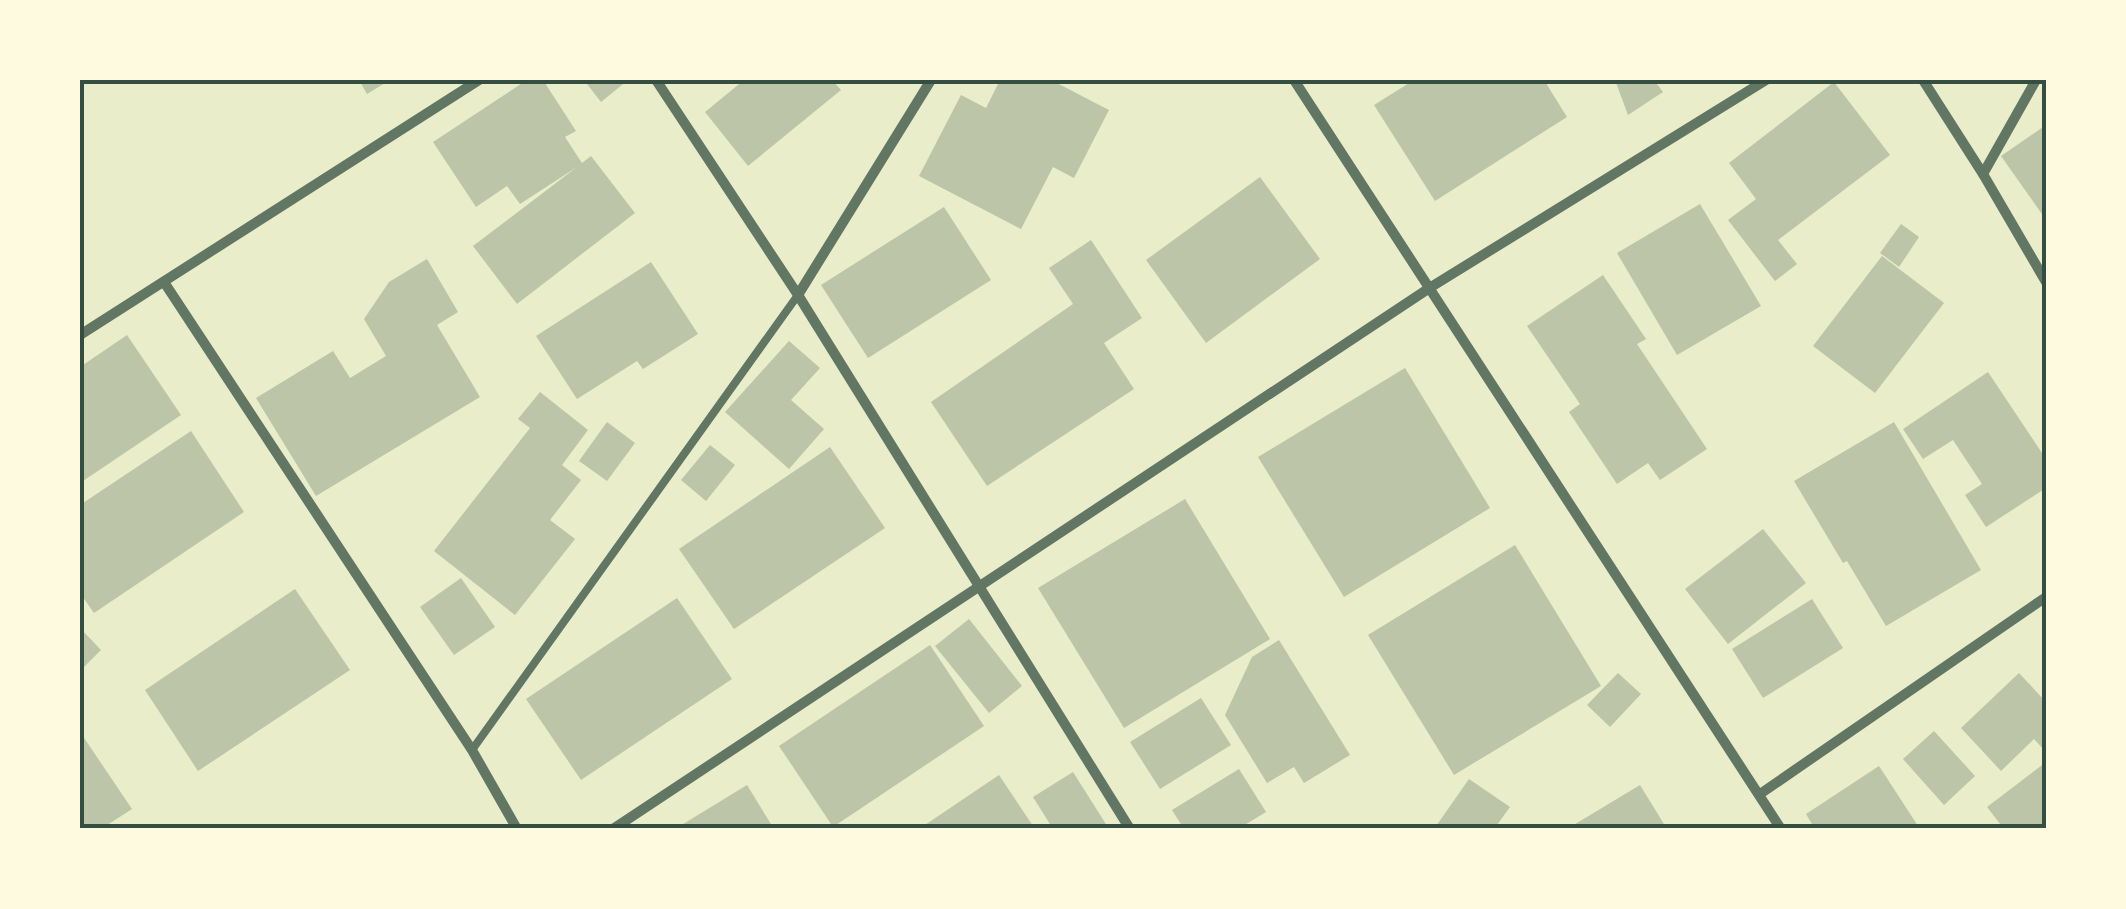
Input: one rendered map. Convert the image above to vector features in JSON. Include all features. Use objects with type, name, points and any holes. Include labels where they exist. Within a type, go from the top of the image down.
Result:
[{"type":"street","points":[[80,335],[478,80]]},
{"type":"street","points":[[656,80],[798,294],[1130,829]]},
{"type":"street","points":[[798,294],[931,80]]},
{"type":"street","points":[[1294,80],[1780,829]]},
{"type":"street","points":[[613,829],[1430,287],[1766,80]]},
{"type":"street","points":[[1922,80],[1984,174],[2046,282]]},
{"type":"street","points":[[1984,174],[2036,80]]},
{"type":"street","points":[[164,282],[472,750],[518,829]]},
{"type":"street","points":[[1760,794],[2046,597]]},
{"type":"lane","points":[[472,750],[798,294]]},
{"type":"building","points":[[359,80],[390,80],[367,94]]},
{"type":"building","points":[[527,80],[543,80],[576,131],[565,137],[582,163],[591,156],[635,213],[517,304],[473,246],[577,167],[520,204],[507,186],[476,207],[433,142]]},
{"type":"building","points":[[584,80],[628,80],[601,102]]},
{"type":"building","points":[[744,80],[832,80],[841,90],[748,166],[705,112]]},
{"type":"building","points":[[1000,80],[1051,80],[1109,110],[1074,178],[1053,167],[1021,229],[919,176],[961,95],[986,108]]},
{"type":"building","points":[[1414,80],[1544,80],[1567,117],[1435,201],[1374,105]]},
{"type":"building","points":[[1615,80],[1654,80],[1663,92],[1628,115]]},
{"type":"building","points":[[1834,82],[1890,155],[1778,240],[1797,264],[1775,281],[1728,220],[1756,199],[1729,163]]},
{"type":"building","points":[[2046,125],[2046,216],[2044,217],[2001,156]]},
{"type":"building","points":[[1260,177],[1320,259],[1206,343],[1146,260]]},
{"type":"building","points":[[1700,204],[1761,306],[1677,355],[1617,253]]},
{"type":"building","points":[[944,207],[991,280],[868,358],[821,285]]},
{"type":"building","points":[[1901,224],[1919,237],[1899,267],[1880,253]]},
{"type":"building","points":[[1091,240],[1142,318],[1104,343],[1134,389],[987,486],[931,402],[1073,304],[1049,268]]},
{"type":"building","points":[[1882,256],[1944,303],[1875,393],[1813,346]]},
{"type":"building","points":[[427,259],[458,312],[437,325],[480,397],[316,496],[256,398],[333,351],[350,378],[386,356],[364,319],[389,282]]},
{"type":"building","points":[[651,262],[698,334],[643,369],[637,361],[577,399],[536,336]]},
{"type":"building","points":[[1603,275],[1646,339],[1637,344],[1707,449],[1660,480],[1648,463],[1617,484],[1569,412],[1580,404],[1527,326]]},
{"type":"building","points":[[127,335],[181,415],[80,483],[80,367]]},
{"type":"building","points":[[789,341],[820,368],[791,400],[824,429],[789,469],[725,412]]},
{"type":"building","points":[[1405,368],[1490,508],[1344,597],[1258,457]]},
{"type":"building","points":[[1988,372],[2046,459],[2046,488],[1986,527],[1965,495],[1982,484],[1953,440],[1923,459],[1903,429]]},
{"type":"building","points":[[540,392],[588,430],[562,465],[581,480],[550,520],[575,539],[515,615],[434,551],[530,428],[518,419]]},
{"type":"building","points":[[607,422],[635,443],[607,481],[579,461]]},
{"type":"building","points":[[1894,422],[1981,570],[1886,626],[1794,481]]},
{"type":"building","points":[[191,431],[244,512],[94,613],[80,593],[80,505]]},
{"type":"building","points":[[710,445],[735,465],[706,501],[681,480]]},
{"type":"building","points":[[830,447],[885,528],[734,629],[679,549]]},
{"type":"building","points":[[1185,499],[1270,639],[1124,728],[1038,588]]},
{"type":"building","points":[[1763,529],[1806,583],[1728,644],[1685,589]]},
{"type":"building","points":[[1515,545],[1601,686],[1454,775],[1368,635]]},
{"type":"building","points":[[461,578],[495,627],[454,655],[420,607]]},
{"type":"building","points":[[295,589],[350,670],[198,771],[145,690]]},
{"type":"building","points":[[677,598],[732,679],[581,780],[526,699]]},
{"type":"building","points":[[1812,599],[1843,648],[1763,698],[1732,649]]},
{"type":"building","points":[[969,619],[1022,686],[989,713],[935,646]]},
{"type":"building","points":[[80,628],[101,650],[80,671]]},
{"type":"building","points":[[1279,640],[1350,755],[1304,783],[1294,767],[1267,783],[1225,715],[1252,657]]},
{"type":"building","points":[[930,645],[984,726],[833,827],[779,746]]},
{"type":"building","points":[[1618,673],[1641,694],[1610,727],[1587,705]]},
{"type":"building","points":[[2019,673],[2046,702],[2046,752],[2034,739],[2001,771],[1961,728]]},
{"type":"building","points":[[1201,698],[1231,745],[1160,789],[1130,742]]},
{"type":"building","points":[[1934,731],[1975,776],[1944,805],[1903,759]]},
{"type":"building","points":[[80,732],[132,809],[101,829],[80,829]]},
{"type":"building","points":[[2046,762],[2046,829],[2004,829],[1987,807]]},
{"type":"building","points":[[1879,766],[1918,826],[1815,829],[1806,814]]},
{"type":"building","points":[[1239,769],[1266,812],[1238,829],[1184,829],[1172,810]]},
{"type":"building","points":[[1073,772],[1109,829],[1053,829],[1033,797]]},
{"type":"building","points":[[999,775],[1035,829],[919,829]]},
{"type":"building","points":[[1469,779],[1510,807],[1494,829],[1434,829]]},
{"type":"building","points":[[747,785],[774,829],[675,829]]},
{"type":"building","points":[[1640,785],[1667,829],[1567,829]]}]
